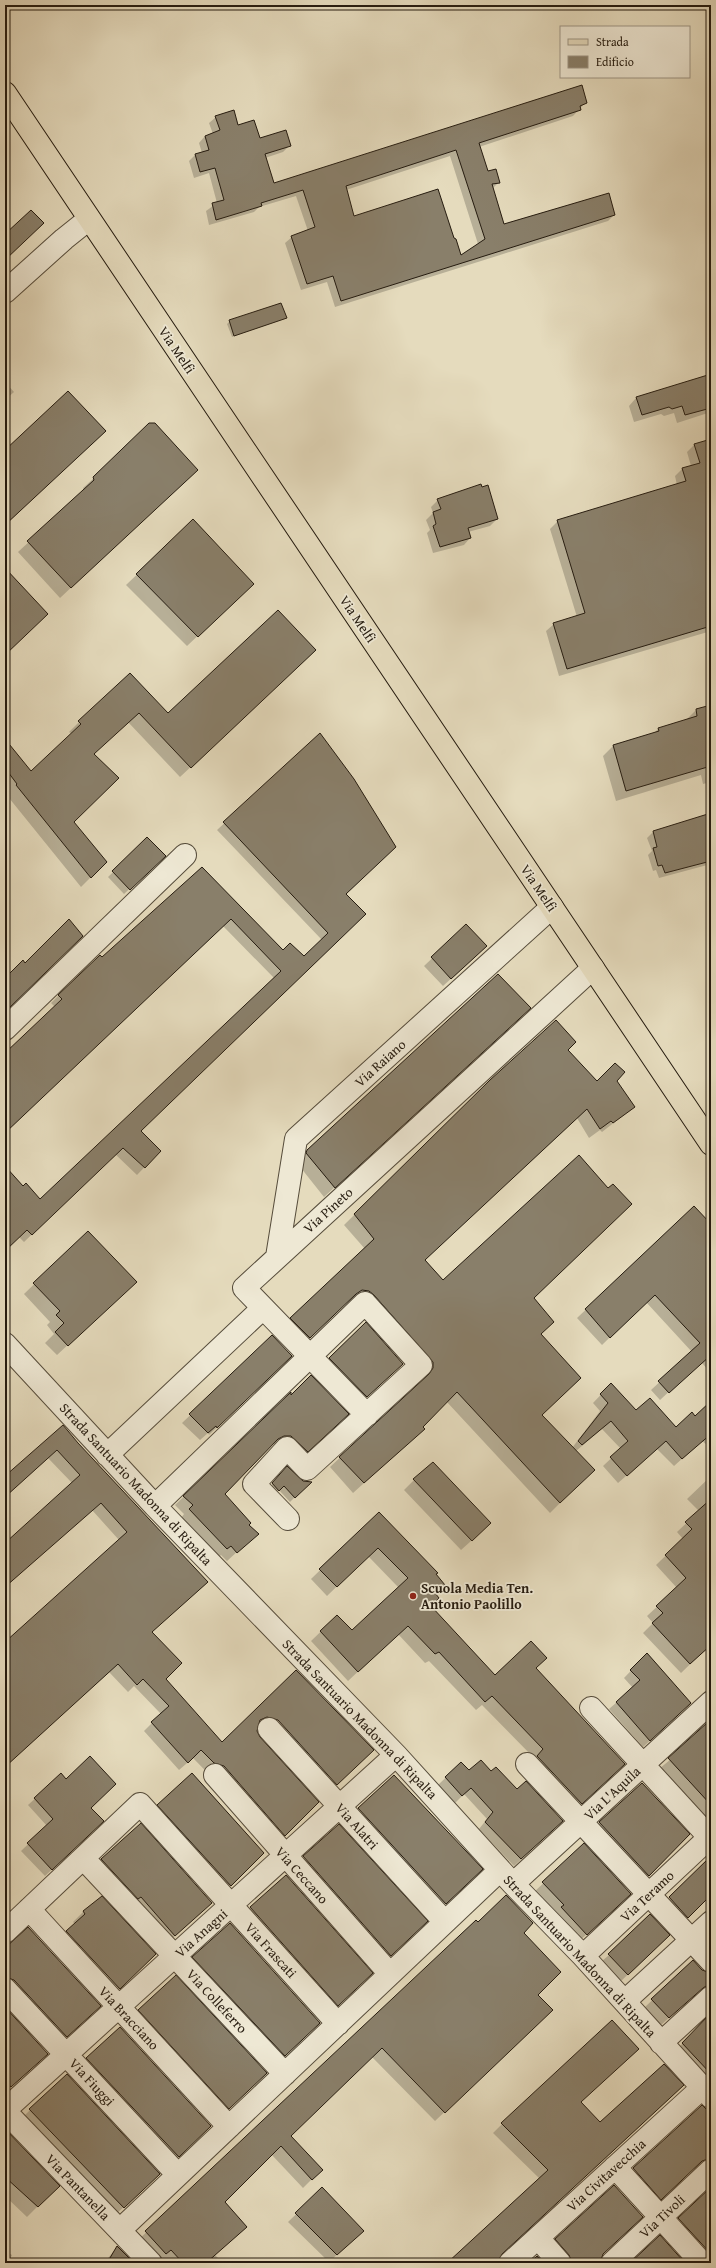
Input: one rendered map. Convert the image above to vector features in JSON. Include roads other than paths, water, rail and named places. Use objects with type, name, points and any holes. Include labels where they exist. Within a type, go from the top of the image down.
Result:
[{"type":"main road","name":"Via Melfi","points":[[5,93],[711,1144]]},
{"type":"street","points":[[5,292],[64,239],[90,219]]},
{"type":"street","points":[[5,1030],[185,855]]},
{"type":"street","name":"Via Raiano","points":[[277,1257],[296,1139],[552,907]]},
{"type":"street","name":"Via Pineto","points":[[263,1308],[244,1288],[593,968]]},
{"type":"street","points":[[156,1506],[365,1303],[421,1365],[307,1469],[287,1448],[254,1484],[288,1519]]},
{"type":"street","points":[[107,1455],[263,1308],[367,1415]]},
{"type":"street","name":"Strada Santuario Madonna di Ripalta","points":[[5,1344],[107,1455],[396,1755],[507,1877],[625,2001],[661,2043],[707,2092]]},
{"type":"street","name":"Via L'Aquila","points":[[120,2230],[445,1922],[581,1822],[711,1702]]},
{"type":"street","points":[[592,1708],[710,1837]]},
{"type":"street","name":"Via Alatri","points":[[270,1729],[445,1922]]},
{"type":"street","name":"Via Anagni","points":[[5,2110],[396,1755]]},
{"type":"street","points":[[527,1764],[711,1961]]},
{"type":"street","name":"Via Ceccano","points":[[215,1775],[390,1974]]},
{"type":"street","name":"Via Frascati","points":[[83,1858],[140,1804],[338,2024]]},
{"type":"street","name":"Via Teramo","points":[[583,1956],[710,1837]]},
{"type":"street","points":[[5,1932],[83,1858]]},
{"type":"street","name":"Via Colleferro","points":[[83,1858],[285,2074]]},
{"type":"street","name":"Via Bracciano","points":[[29,1909],[229,2127]]},
{"type":"street","points":[[625,2001],[711,1922]]},
{"type":"street","name":"Via Fiuggi","points":[[5,1989],[178,2175]]},
{"type":"street","points":[[661,2043],[711,1997]]},
{"type":"street","name":"Via Civitavecchia","points":[[510,2263],[615,2167],[707,2092]]},
{"type":"street","name":"Via Pantanella","points":[[5,2110],[151,2263]]},
{"type":"street","points":[[615,2167],[702,2263]]},
{"type":"street","name":"Via Tivoli","points":[[612,2263],[711,2170]]},
{"type":"street","points":[[538,2238],[560,2263]]},
{"type":"place","name":"Scuola Media Ten. Antonio Paolillo","points":[[413,1596]]}]
